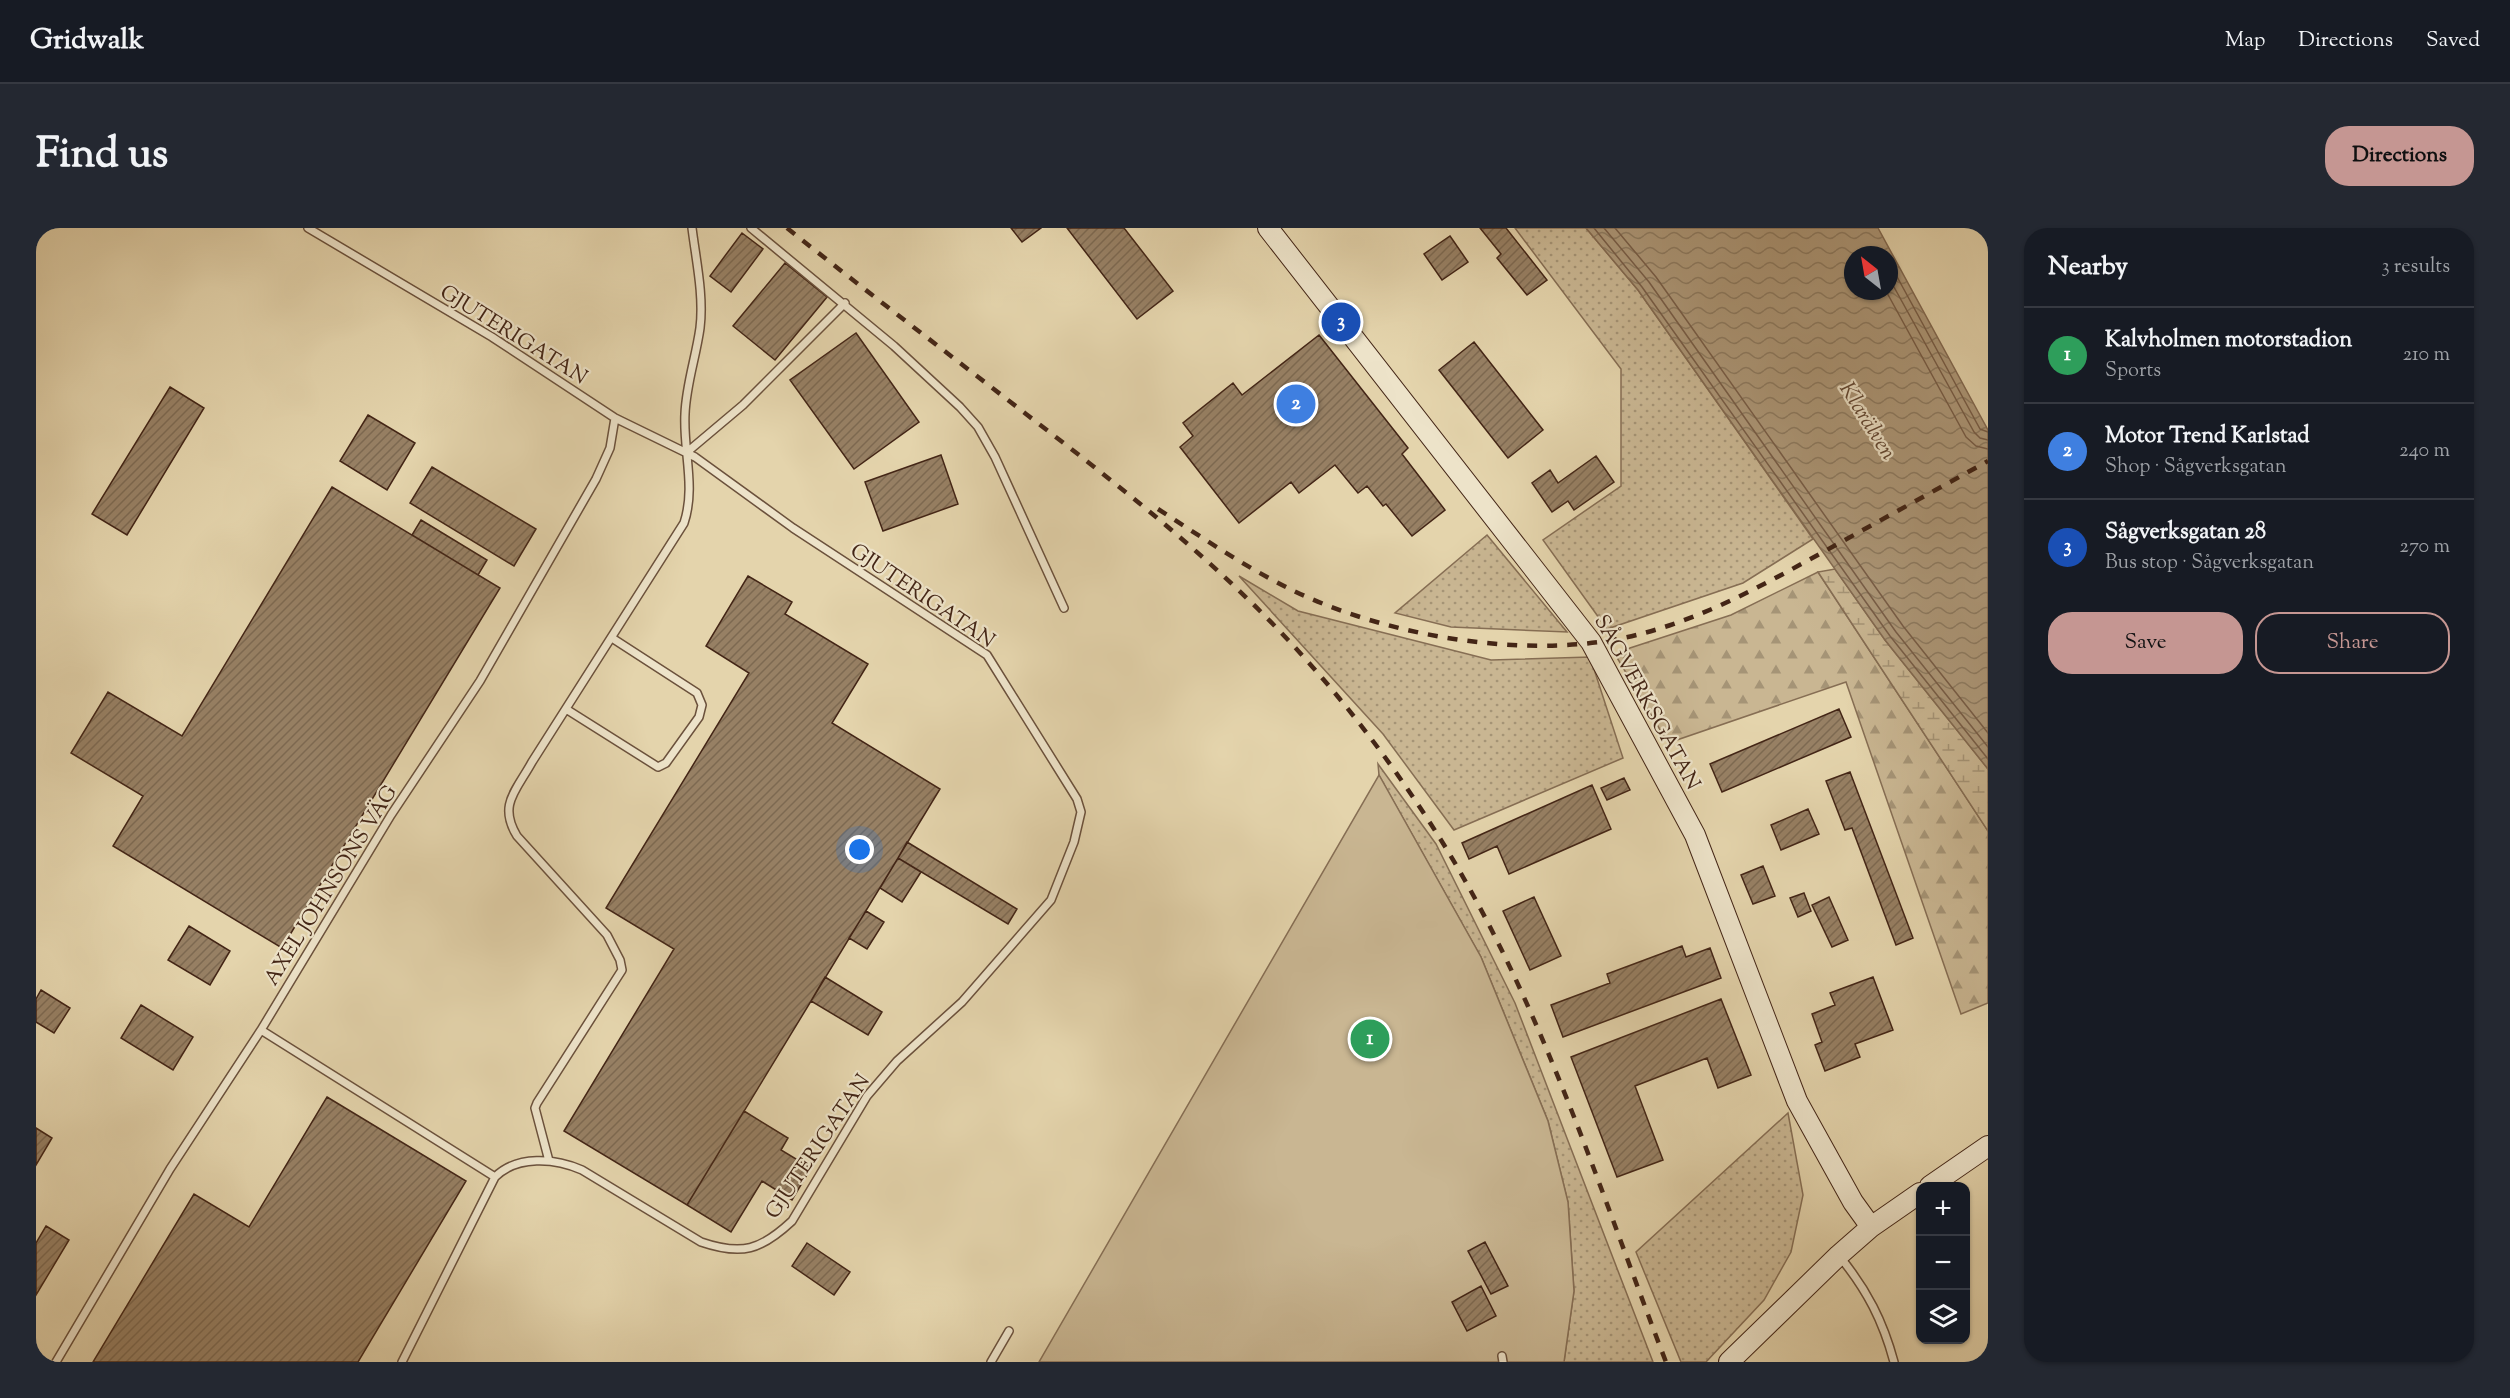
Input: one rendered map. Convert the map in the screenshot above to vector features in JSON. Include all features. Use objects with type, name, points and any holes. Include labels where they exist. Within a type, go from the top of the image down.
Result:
[{"type":"street","name":"SÅGVERKSGATAN","points":[[1268,228],[1597,651],[1695,835],[1797,1101],[1853,1202],[1871,1227]]},
{"type":"street","points":[[1936,1182],[1988,1146]]},
{"type":"street","points":[[1729,1362],[1839,1255],[1871,1227],[1916,1196]]},
{"type":"lane","name":"GJUTERIGATAN","points":[[308,228],[492,337],[615,418],[686,453],[793,528],[987,655],[1077,799],[1081,812],[1074,842],[1051,900],[962,1002],[897,1061],[867,1096],[792,1221],[764,1244],[738,1251],[721,1249],[701,1242],[564,1161],[514,1164],[505,1167],[495,1177]]},
{"type":"lane","points":[[549,1161],[535,1108],[622,970],[620,960],[607,935],[517,836],[509,823],[506,812],[508,803],[684,523],[690,493],[685,412],[700,326],[699,282],[692,228]]},
{"type":"lane","points":[[751,228],[845,303],[929,377],[978,427],[995,457],[1064,608]]},
{"type":"lane","points":[[686,453],[743,405],[845,303]]},
{"type":"lane","name":"AXEL JOHNSONS VÄG","points":[[56,1362],[170,1170],[261,1030],[391,815],[480,681],[575,519],[610,448],[615,418]]},
{"type":"lane","points":[[566,709],[658,767],[666,763],[699,717],[702,705],[697,693],[612,638]]},
{"type":"lane","points":[[261,1030],[495,1177],[402,1362]]},
{"type":"lane","points":[[1839,1255],[1863,1285],[1879,1318],[1894,1362]]},
{"type":"lane","points":[[991,1362],[1010,1331]]},
{"type":"green space","points":[[1515,228],[1586,228],[1638,290],[1813,539],[1743,583],[1607,629],[1543,540],[1621,486],[1621,369]]},
{"type":"green space","points":[[1487,535],[1567,632],[1451,627],[1395,613]]},
{"type":"green space","points":[[1835,569],[1885,640],[1988,769],[1988,831],[1818,572]]},
{"type":"green space","points":[[1818,572],[1988,831],[1988,1003],[1961,1014],[1846,682],[1668,743],[1616,656],[1630,648],[1731,615]]},
{"type":"green space","points":[[1239,576],[1298,611],[1491,660],[1590,657],[1623,758],[1454,830],[1383,734]]},
{"type":"green space","points":[[1378,764],[1436,844],[1515,1003],[1653,1362],[1564,1362],[1574,1291],[1568,1202],[1548,1121],[1481,957],[1379,775]]},
{"type":"green space","points":[[1379,775],[1481,957],[1548,1121],[1568,1202],[1574,1291],[1564,1362],[1039,1362]]},
{"type":"green space","points":[[1788,1113],[1803,1195],[1791,1252],[1764,1300],[1706,1362],[1681,1362],[1636,1252]]},
{"type":"water","name":"Klarälven","points":[[1586,228],[1878,228],[1888,246],[1844,246],[1844,300],[1898,300],[1898,265],[1988,430],[1988,769],[1885,640],[1638,290]]},
{"type":"building","points":[[1011,228],[1041,228],[1022,242]]},
{"type":"building","points":[[1067,228],[1124,228],[1173,291],[1137,319]]},
{"type":"building","points":[[1480,228],[1506,228],[1547,280],[1527,295],[1497,258],[1501,254]]},
{"type":"building","points":[[742,233],[763,249],[731,292],[710,276]]},
{"type":"building","points":[[1450,236],[1468,262],[1442,280],[1424,254]]},
{"type":"building","points":[[785,263],[827,297],[775,360],[733,326]]},
{"type":"building","points":[[856,333],[919,422],[854,469],[790,380]]},
{"type":"building","points":[[1319,335],[1408,448],[1402,454],[1445,510],[1412,536],[1386,504],[1383,506],[1367,486],[1358,493],[1335,465],[1299,493],[1291,482],[1239,523],[1180,447],[1193,436],[1183,423],[1233,383],[1242,395]]},
{"type":"building","points":[[1474,342],[1543,430],[1508,458],[1439,370]]},
{"type":"building","points":[[170,387],[204,408],[127,535],[92,514]]},
{"type":"building","points":[[368,415],[415,443],[387,490],[340,461]]},
{"type":"building","points":[[941,455],[958,504],[883,531],[865,482]]},
{"type":"building","points":[[1596,456],[1614,482],[1574,510],[1568,501],[1552,512],[1532,483],[1550,470],[1558,483]]},
{"type":"building","points":[[432,467],[536,529],[514,566],[410,503]]},
{"type":"building","points":[[332,487],[500,588],[282,948],[113,846],[143,796],[71,753],[108,692],[182,736]]},
{"type":"building","points":[[421,520],[487,560],[478,575],[412,535]]},
{"type":"building","points":[[748,576],[792,602],[785,614],[868,664],[832,723],[940,789],[687,1205],[564,1131],[674,949],[606,908],[749,673],[706,646]]},
{"type":"building","points":[[1839,709],[1851,737],[1722,792],[1710,764]]},
{"type":"building","points":[[1850,772],[1913,938],[1896,945],[1852,828],[1845,830],[1826,781]]},
{"type":"building","points":[[1624,778],[1630,790],[1607,800],[1601,788]]},
{"type":"building","points":[[1592,785],[1611,829],[1509,874],[1497,846],[1469,859],[1462,843]]},
{"type":"building","points":[[1808,809],[1819,834],[1781,850],[1771,825]]},
{"type":"building","points":[[907,842],[1017,909],[1008,924],[898,858]]},
{"type":"building","points":[[898,858],[921,872],[902,902],[880,888]]},
{"type":"building","points":[[1763,866],[1775,896],[1753,904],[1741,875]]},
{"type":"building","points":[[1804,893],[1811,911],[1798,917],[1790,898]]},
{"type":"building","points":[[1534,897],[1561,956],[1530,970],[1503,911]]},
{"type":"building","points":[[1829,897],[1848,940],[1832,947],[1812,905]]},
{"type":"building","points":[[866,911],[884,922],[867,949],[849,938]]},
{"type":"building","points":[[189,926],[230,951],[210,985],[168,960]]},
{"type":"building","points":[[1682,946],[1686,957],[1710,948],[1721,978],[1563,1037],[1551,1005],[1610,983],[1607,974]]},
{"type":"building","points":[[825,977],[882,1012],[868,1035],[811,1001]]},
{"type":"building","points":[[1873,977],[1893,1030],[1855,1044],[1860,1057],[1825,1071],[1815,1045],[1822,1042],[1812,1014],[1835,1005],[1830,993]]},
{"type":"building","points":[[41,990],[70,1008],[54,1033],[36,1022],[36,999]]},
{"type":"building","points":[[1721,999],[1751,1075],[1718,1088],[1707,1058],[1635,1086],[1663,1160],[1617,1177],[1571,1057]]},
{"type":"building","points":[[141,1005],[193,1037],[173,1070],[121,1038]]},
{"type":"building","points":[[327,1097],[466,1181],[358,1362],[93,1362],[194,1194],[249,1227]]},
{"type":"building","points":[[744,1111],[788,1138],[781,1150],[811,1168],[792,1200],[762,1181],[731,1232],[687,1205]]},
{"type":"building","points":[[36,1128],[52,1138],[36,1165]]},
{"type":"building","points":[[46,1226],[69,1240],[36,1295],[36,1243]]},
{"type":"building","points":[[1485,1242],[1508,1286],[1491,1294],[1468,1251]]},
{"type":"building","points":[[807,1243],[850,1272],[834,1295],[792,1266]]},
{"type":"building","points":[[1481,1286],[1496,1316],[1467,1331],[1452,1302]]},
{"type":"railway","points":[[787,228],[1178,535],[1263,614],[1312,666],[1358,722],[1402,780],[1441,840],[1477,901],[1509,965],[1566,1095],[1666,1362]]},
{"type":"railway","points":[[1158,509],[1221,550],[1286,587],[1325,605],[1368,620],[1461,640],[1509,645],[1556,646],[1602,642],[1644,633],[1691,618],[1781,575],[1988,461]]},
{"type":"place","name":"Sågverksgatan 28","points":[[1341,322]]},
{"type":"place","name":"Motor Trend Karlstad","points":[[1296,404]]},
{"type":"place","name":"Kalvholmen motorstadion","points":[[1370,1039]]}]
